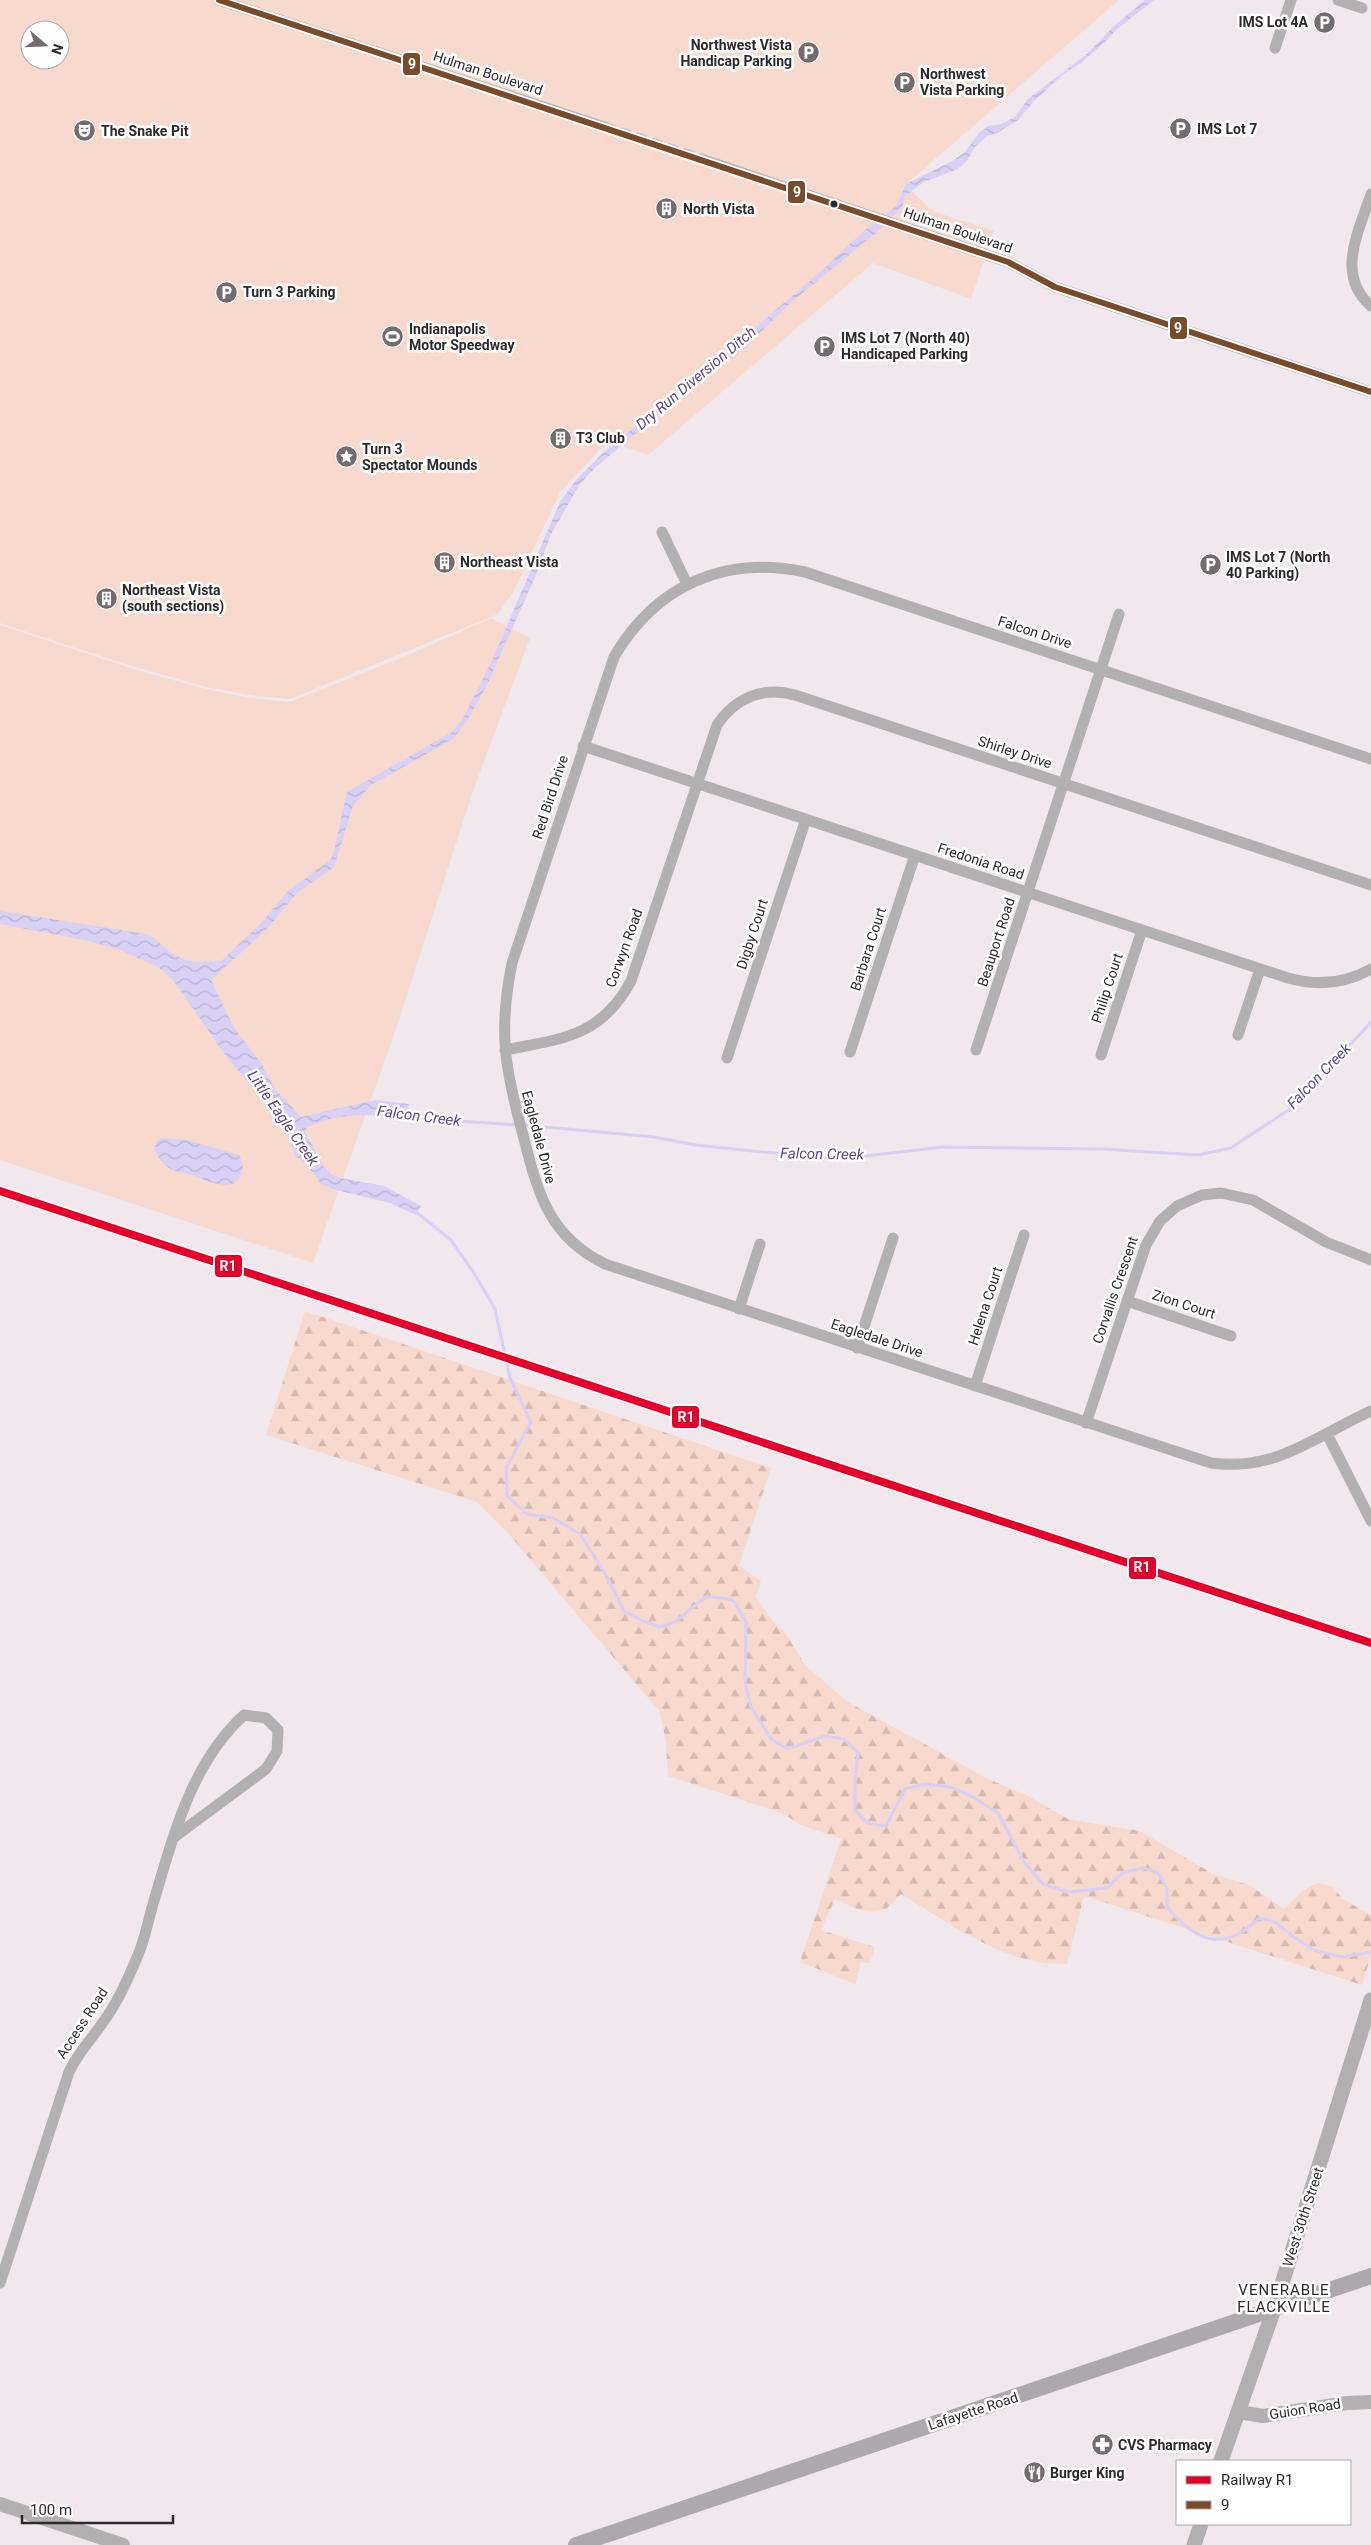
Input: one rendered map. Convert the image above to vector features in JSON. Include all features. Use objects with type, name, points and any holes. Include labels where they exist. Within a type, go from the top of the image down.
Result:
[{"type":"main road","name":"West 30th Street","points":[[1221,2460],[1274,2309],[1371,2000]]},
{"type":"main road","name":"Lafayette Road","points":[[576,2545],[1371,2276]]},
{"type":"main road","points":[[1194,2545],[1201,2525]]},
{"type":"street","name":"Hulman Boulevard","points":[[219,0],[604,128]]},
{"type":"street","points":[[1275,48],[1291,0]]},
{"type":"street","points":[[1338,0],[1362,8]]},
{"type":"street","name":"Hulman Boulevard","points":[[704,160],[1008,262],[1055,287],[1371,392]]},
{"type":"street","points":[[1371,194],[1352,253],[1352,272],[1358,290],[1371,306]]},
{"type":"street","points":[[662,532],[687,584]]},
{"type":"street","name":"Falcon Drive","points":[[687,584],[712,574],[740,568],[768,567],[792,570],[1371,759]]},
{"type":"street","name":"Red Bird Drive","points":[[505,1050],[504,1014],[512,963],[607,672],[621,645],[649,610],[687,584]]},
{"type":"street","name":"Beauport Road","points":[[976,1050],[1119,614]]},
{"type":"street","name":"Shirley Drive","points":[[697,783],[713,734],[726,713],[748,697],[776,692],[795,695],[1371,885]]},
{"type":"street","name":"Fredonia Road","points":[[582,746],[1297,981],[1324,983],[1351,978],[1371,969]]},
{"type":"street","name":"Corwyn Road","points":[[505,1050],[560,1040],[579,1034],[599,1022],[622,998],[634,972],[697,783]]},
{"type":"street","name":"Digby Court","points":[[727,1058],[806,819]]},
{"type":"street","name":"Barbara Court","points":[[850,1052],[915,855]]},
{"type":"street","name":"Philip Court","points":[[1101,1055],[1142,930]]},
{"type":"street","points":[[1238,1035],[1260,969]]},
{"type":"street","name":"Eagledale Drive","points":[[505,1050],[508,1078],[523,1137],[544,1206],[557,1226],[581,1250],[613,1268],[1197,1459],[1229,1464],[1272,1460],[1371,1411]]},
{"type":"street","name":"Corvallis Crescent","points":[[1086,1423],[1146,1245],[1157,1225],[1177,1206],[1202,1195],[1230,1194],[1253,1200],[1326,1242],[1371,1260]]},
{"type":"street","name":"Helena Court","points":[[975,1386],[1024,1235]]},
{"type":"street","points":[[857,1348],[893,1238]]},
{"type":"street","points":[[739,1309],[760,1244]]},
{"type":"street","name":"Zion Court","points":[[1127,1301],[1231,1336]]},
{"type":"street","points":[[1326,1434],[1371,1521]]},
{"type":"street","name":"Access Road","points":[[0,2283],[69,2072],[77,2055],[102,2024],[114,2004],[139,1953],[173,1838],[198,1776],[228,1729],[244,1715],[266,1718],[278,1730],[276,1751],[266,1769],[173,1838]]},
{"type":"street","name":"Guion Road","points":[[1239,2412],[1263,2416],[1347,2403],[1371,2402]]},
{"type":"street","points":[[0,2504],[123,2545]]},
{"type":"green space","name":"Indianapolis Motor Speedway","points":[[0,0],[1119,0],[905,185],[932,211],[994,231],[971,299],[873,263],[648,455],[608,441],[560,492],[514,591],[498,614],[290,699],[251,695],[206,687],[115,661],[0,623]]},
{"type":"green space","points":[[491,618],[530,638],[473,791],[396,1029],[313,1263],[0,1160],[0,625],[143,672],[206,689],[250,698],[290,702],[406,656]]},
{"type":"green space","points":[[305,1311],[771,1468],[739,1566],[761,1581],[756,1597],[772,1620],[786,1634],[805,1665],[848,1702],[986,1778],[1028,1796],[1068,1819],[1140,1831],[1215,1875],[1249,1885],[1284,1909],[1304,1890],[1318,1883],[1332,1886],[1343,1899],[1371,1915],[1371,1955],[1362,1985],[1084,1896],[1067,1964],[1045,1963],[1001,1951],[959,1930],[901,1894],[887,1908],[873,1912],[860,1910],[835,1899],[821,1930],[875,1947],[870,1963],[861,1962],[855,1984],[800,1962],[841,1839],[801,1825],[782,1813],[668,1776],[666,1742],[660,1712],[506,1531],[477,1502],[266,1435]]},
{"type":"water","name":"Dry Run Diversion Ditch","points":[[1145,0],[1154,0],[1117,29],[1081,63],[1065,73],[1034,101],[1018,120],[997,133],[987,136],[975,147],[967,161],[958,169],[924,182],[905,196],[902,207],[875,234],[789,304],[745,348],[686,391],[595,468],[580,484],[551,534],[536,575],[487,685],[467,721],[453,739],[371,785],[353,806],[334,867],[297,893],[269,927],[211,980],[234,1028],[261,1063],[276,1091],[300,1117],[375,1100],[409,1104],[405,1119],[354,1115],[318,1123],[306,1128],[305,1132],[324,1167],[332,1175],[384,1186],[421,1206],[416,1215],[390,1203],[336,1190],[321,1184],[309,1167],[296,1156],[282,1122],[229,1060],[173,980],[158,967],[122,951],[89,941],[0,924],[0,911],[141,933],[153,937],[170,952],[185,960],[196,962],[221,961],[262,922],[287,892],[330,860],[333,855],[347,792],[452,732],[463,718],[490,665],[560,502],[576,480],[604,452],[737,343],[819,273],[866,229],[896,206],[906,184],[954,160],[965,152],[979,133],[988,126],[1001,124],[1015,117],[1028,99],[1088,53],[1114,26]]},
{"type":"water","points":[[162,1138],[187,1140],[239,1155],[242,1166],[240,1177],[236,1182],[224,1185],[171,1169],[162,1162],[154,1149],[158,1140]]},
{"type":"waterway","name":"Falcon Creek","points":[[524,1125],[654,1137],[696,1145],[762,1152],[849,1158],[942,1147],[1101,1149],[1198,1155],[1231,1148],[1293,1107],[1371,1022]]},
{"type":"waterway","name":"Falcon Creek","points":[[403,1113],[443,1120],[518,1125]]},
{"type":"waterway","name":"Little Eagle Creek","points":[[415,1211],[451,1240],[474,1273],[495,1309],[510,1378],[531,1422],[506,1468],[507,1496],[527,1514],[553,1518],[580,1534],[606,1575],[624,1611],[643,1621],[660,1627],[675,1622],[707,1596],[733,1600],[746,1622],[745,1681],[751,1707],[771,1739],[787,1749],[825,1736],[844,1739],[858,1753],[855,1781],[855,1810],[867,1823],[886,1826],[905,1789],[925,1784],[950,1787],[973,1797],[998,1813],[1024,1862],[1043,1884],[1067,1892],[1107,1888],[1122,1873],[1143,1868],[1158,1873],[1167,1888],[1167,1907],[1178,1919],[1200,1935],[1211,1939],[1234,1936],[1259,1918],[1275,1922],[1295,1938],[1317,1951],[1343,1957],[1371,1952]]},
{"type":"tunnel","points":[[604,127],[704,160]]},
{"type":"rail line","name":"R1","points":[[0,1191],[1371,1643]]},
{"type":"transit line","name":"9","points":[[219,0],[1008,262],[1055,287],[1371,392]]},
{"type":"place","name":"IMS Lot 4A","points":[[1324,22]]},
{"type":"place","name":"Northwest Vista Handicap Parking","points":[[808,53]]},
{"type":"place","name":"Northwest Vista Parking","points":[[904,82]]},
{"type":"place","name":"IMS Lot 7","points":[[1181,129]]},
{"type":"place","name":"The Snake Pit","points":[[85,131]]},
{"type":"place","name":"North Vista","points":[[667,209]]},
{"type":"place","name":"Turn 3 Parking","points":[[227,292]]},
{"type":"place","name":"Indianapolis Motor Speedway","points":[[393,337]]},
{"type":"place","name":"IMS Lot 7 (North 40) Handicaped Parking","points":[[825,346]]},
{"type":"place","name":"T3 Club","points":[[560,438]]},
{"type":"place","name":"Turn 3 Spectator Mounds","points":[[346,457]]},
{"type":"place","name":"Northeast Vista","points":[[444,562]]},
{"type":"place","name":"IMS Lot 7 (North 40 Parking)","points":[[1210,565]]},
{"type":"place","name":"Northeast Vista (south sections)","points":[[106,598]]},
{"type":"place","name":"CVS Pharmacy","points":[[1102,2445]]},
{"type":"place","name":"Burger King","points":[[1034,2473]]},
{"type":"district","name":"VENERABLE FLACKVILLE","points":[[1284,2298]]}]
